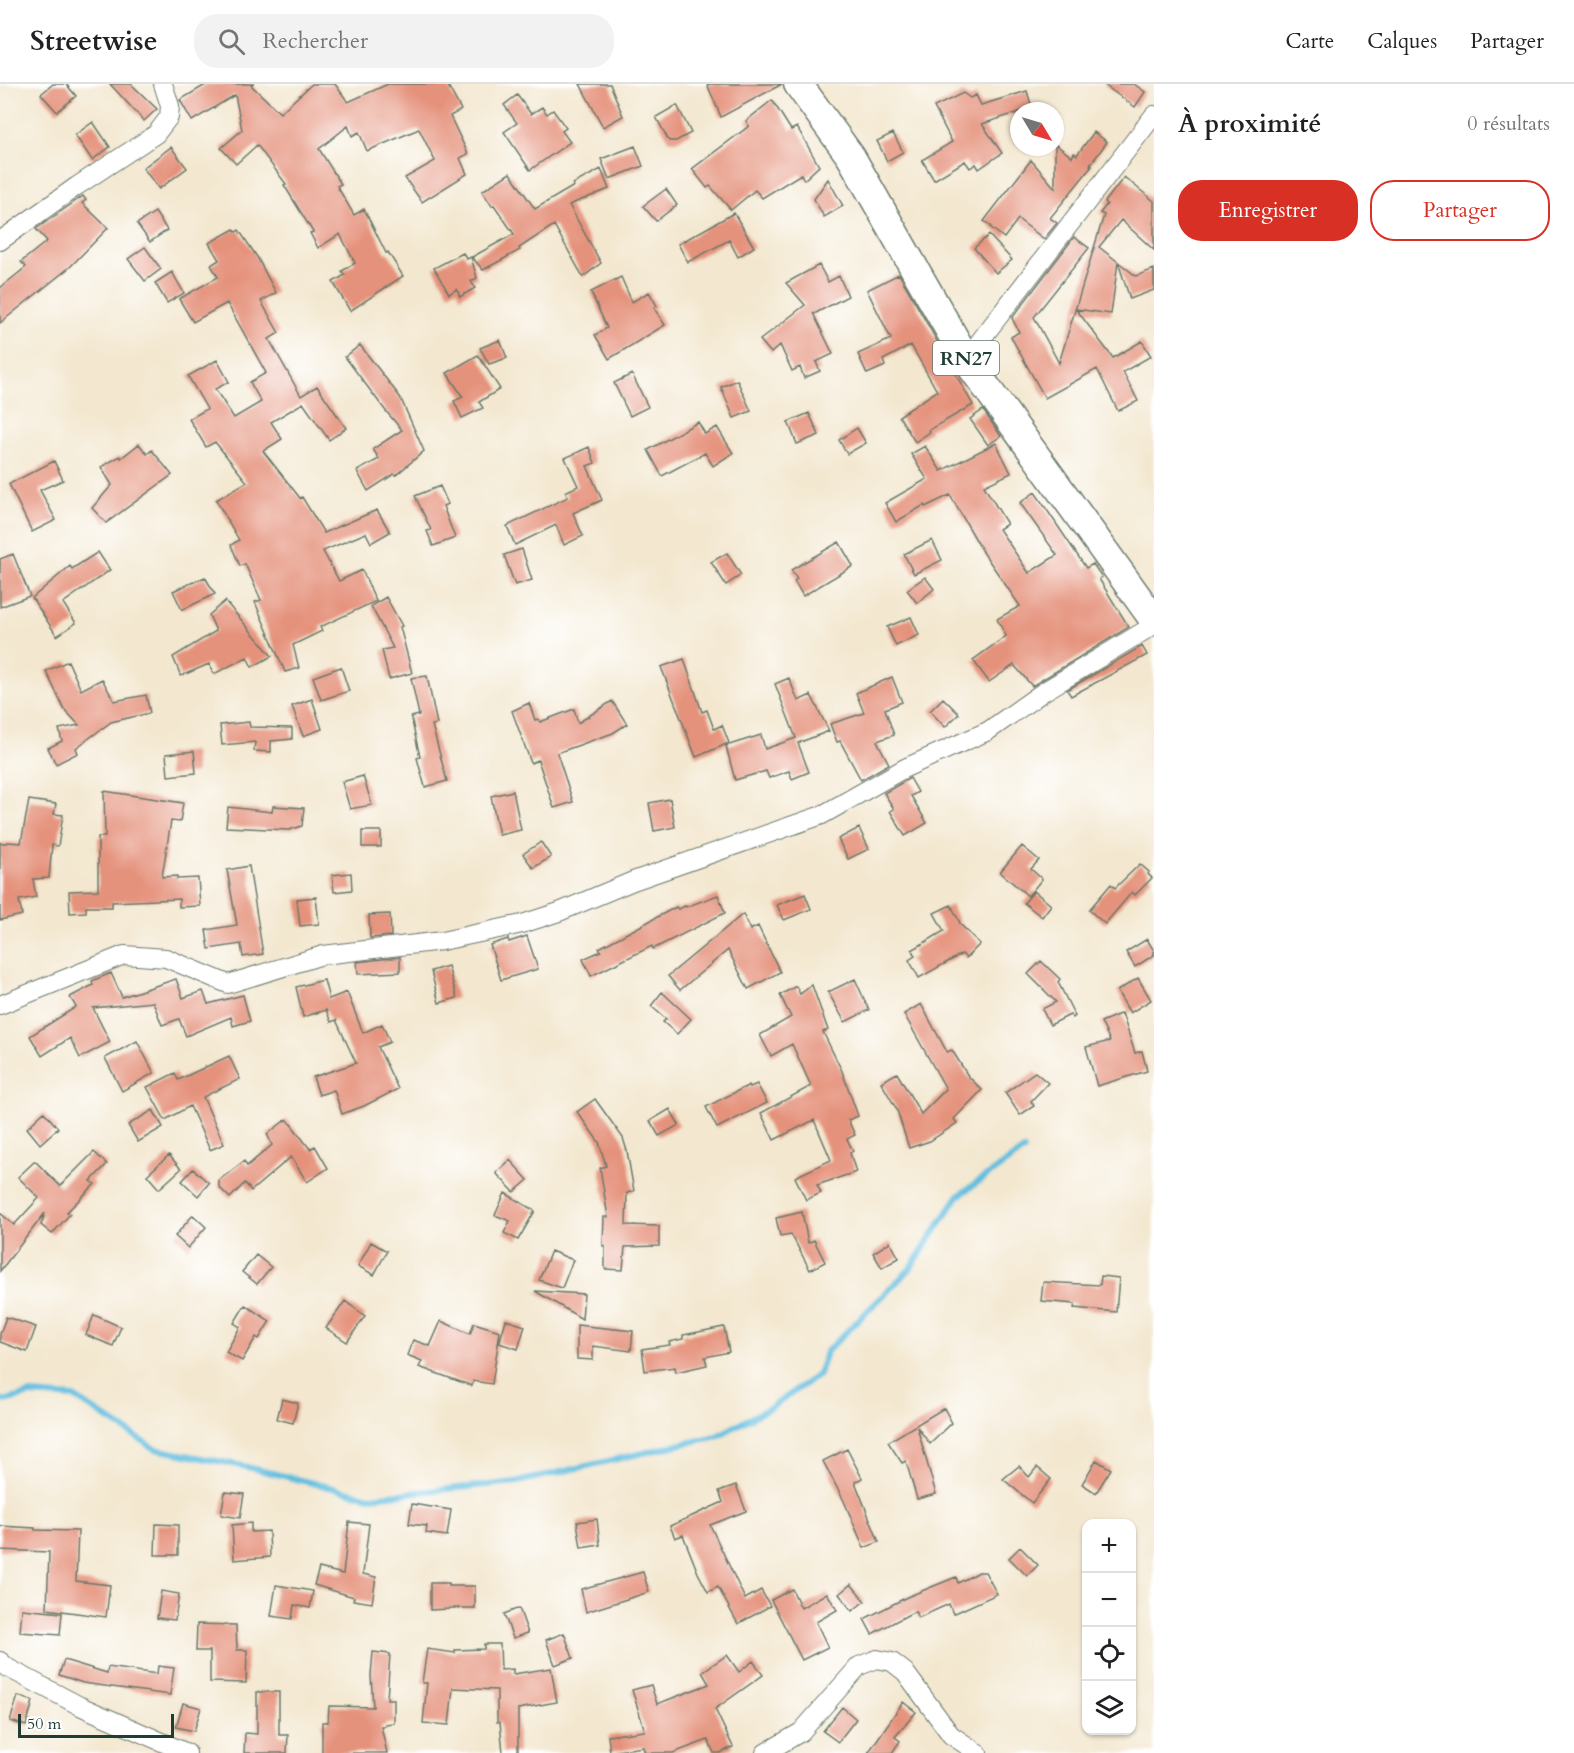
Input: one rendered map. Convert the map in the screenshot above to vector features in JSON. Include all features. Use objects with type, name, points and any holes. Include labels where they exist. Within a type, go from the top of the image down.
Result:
[{"type":"main road","name":"RN27","points":[[798,84],[851,157],[966,359],[1154,620]]},
{"type":"street","points":[[0,241],[77,186],[156,134],[169,117],[170,106],[163,84]]},
{"type":"street","points":[[966,359],[1154,115]]},
{"type":"street","points":[[0,1005],[123,955],[166,958],[228,984],[323,955],[442,941],[522,924],[559,912],[633,881],[822,815],[905,768],[988,731],[1043,692],[1154,625]]},
{"type":"street","points":[[765,1753],[801,1732],[859,1666],[877,1659],[892,1662],[905,1672],[951,1735],[978,1753]]},
{"type":"street","points":[[0,1661],[8,1668],[81,1706],[187,1753]]},
{"type":"building","points":[[53,84],[66,84],[76,96],[57,112],[41,94]]},
{"type":"building","points":[[110,84],[131,84],[157,109],[144,121]]},
{"type":"building","points":[[207,84],[254,84],[251,85],[280,113],[312,84],[335,84],[348,102],[388,84],[447,84],[461,110],[450,116],[468,154],[460,158],[467,174],[422,202],[405,178],[435,161],[419,129],[367,151],[359,132],[352,136],[348,126],[319,149],[341,184],[337,186],[354,215],[364,209],[386,253],[388,252],[403,276],[350,311],[333,282],[345,275],[342,271],[355,263],[340,234],[318,248],[310,233],[313,232],[284,185],[286,184],[257,145],[236,164],[221,148],[242,130],[235,95],[192,121],[180,100]]},
{"type":"building","points":[[580,84],[610,84],[623,116],[603,127]]},
{"type":"building","points":[[707,84],[782,84],[721,117]]},
{"type":"building","points":[[1103,84],[1134,84],[1145,92],[1135,107]]},
{"type":"building","points":[[1027,91],[1030,102],[1010,102],[1010,115],[982,124],[1002,153],[979,169],[976,164],[970,168],[965,161],[934,180],[922,160],[952,142],[934,107],[963,93],[970,98],[976,95],[981,105]]},
{"type":"building","points":[[517,95],[531,114],[542,107],[547,114],[553,110],[566,128],[562,131],[570,142],[530,170],[504,132],[517,123],[504,105]]},
{"type":"building","points":[[772,100],[791,130],[797,127],[819,166],[804,180],[801,174],[762,198],[755,190],[731,210],[710,186],[707,188],[692,169],[749,126],[746,121]]},
{"type":"building","points":[[677,105],[691,133],[676,141],[669,141],[656,117]]},
{"type":"building","points":[[93,122],[110,147],[92,160],[75,135]]},
{"type":"building","points":[[1094,132],[1107,142],[1090,165],[1092,166],[1050,218],[1057,223],[1044,239],[1018,219],[1004,238],[984,221],[1031,160],[1055,188],[1055,156],[1064,156],[1064,151],[1072,157],[1074,153],[1077,155]]},
{"type":"building","points":[[893,133],[903,152],[887,161],[877,141]]},
{"type":"building","points":[[635,146],[643,166],[609,179],[601,159]]},
{"type":"building","points":[[171,147],[187,168],[159,189],[143,168]]},
{"type":"building","points":[[601,169],[609,189],[569,205],[601,263],[583,277],[554,225],[519,248],[520,250],[483,270],[472,257],[514,234],[482,191],[510,173],[535,209]]},
{"type":"building","points":[[1124,177],[1154,201],[1154,250],[1121,220],[1099,247],[1136,276],[1154,269],[1154,290],[1130,299],[1118,262],[1111,314],[1076,309],[1113,358],[1142,341],[1151,356],[1123,372],[1138,401],[1118,411],[1097,369],[1045,398],[1011,337],[1019,332],[1012,318],[1074,237],[1089,248],[1034,317],[1059,363],[1104,215],[1100,213],[1107,204],[1105,202]]},
{"type":"building","points":[[828,179],[843,206],[824,217],[814,199]]},
{"type":"building","points":[[666,189],[677,205],[656,221],[643,206]]},
{"type":"building","points":[[83,196],[86,200],[82,203],[108,228],[70,267],[0,323],[0,288],[26,267],[21,262],[47,241],[36,229]]},
{"type":"building","points":[[155,212],[167,230],[150,242],[137,224]]},
{"type":"building","points":[[734,213],[754,247],[738,257],[729,240],[688,262],[678,244]]},
{"type":"building","points":[[234,229],[236,232],[239,230],[257,257],[276,293],[261,301],[279,333],[269,339],[301,396],[317,386],[346,428],[329,440],[303,403],[271,422],[282,439],[263,451],[300,498],[302,497],[324,533],[377,510],[390,532],[371,543],[366,533],[323,551],[339,581],[362,570],[376,601],[320,627],[322,631],[293,645],[299,668],[285,672],[255,602],[261,600],[245,564],[240,566],[231,545],[239,540],[216,500],[247,482],[215,442],[206,447],[189,419],[207,409],[188,376],[217,360],[229,382],[215,389],[234,418],[261,402],[250,382],[266,373],[227,303],[193,322],[179,299],[218,277],[211,265],[219,260],[209,243]]},
{"type":"building","points":[[989,235],[1012,260],[996,273],[974,248]]},
{"type":"building","points":[[145,247],[161,269],[145,281],[128,259]]},
{"type":"building","points":[[463,253],[467,259],[471,257],[477,278],[471,281],[475,288],[460,297],[457,289],[449,294],[434,268]]},
{"type":"building","points":[[819,265],[828,282],[839,276],[848,296],[813,313],[833,354],[816,362],[820,371],[804,378],[800,367],[792,371],[780,345],[771,353],[760,340],[805,305],[786,283]]},
{"type":"building","points":[[172,272],[184,293],[167,303],[155,283]]},
{"type":"building","points":[[899,274],[973,405],[929,430],[930,432],[915,442],[899,416],[937,391],[911,345],[883,360],[885,366],[867,374],[858,354],[891,339],[867,290]]},
{"type":"building","points":[[621,277],[632,302],[649,292],[657,306],[654,308],[665,325],[609,359],[595,335],[607,328],[591,292]]},
{"type":"building","points":[[500,340],[507,358],[489,364],[480,348]]},
{"type":"building","points":[[360,345],[400,397],[424,451],[396,475],[394,474],[368,491],[357,471],[379,459],[373,449],[402,430],[345,357]]},
{"type":"building","points":[[478,355],[500,389],[479,402],[483,408],[462,418],[454,401],[463,397],[447,373]]},
{"type":"building","points":[[632,374],[648,407],[630,416],[614,383]]},
{"type":"building","points":[[737,380],[751,411],[734,418],[721,387]]},
{"type":"building","points":[[983,410],[1001,436],[988,445],[970,419]]},
{"type":"building","points":[[809,413],[819,435],[797,444],[788,422]]},
{"type":"building","points":[[698,422],[705,434],[717,427],[733,453],[713,466],[705,453],[662,476],[648,450]]},
{"type":"building","points":[[857,428],[866,443],[847,454],[839,440]]},
{"type":"building","points":[[996,443],[1011,473],[984,486],[1007,524],[999,529],[1029,573],[1057,555],[1020,503],[1035,492],[1086,568],[1093,564],[1102,577],[1099,579],[1129,627],[1032,686],[1014,665],[989,682],[973,660],[1006,636],[997,619],[1020,606],[983,552],[950,495],[925,507],[924,505],[896,522],[885,503],[927,479],[911,454],[925,446],[941,471]]},
{"type":"building","points":[[139,444],[147,454],[152,450],[172,475],[106,523],[92,508],[112,485],[101,467],[120,456],[121,458]]},
{"type":"building","points":[[589,447],[595,463],[587,466],[602,500],[573,513],[583,536],[564,545],[556,525],[515,545],[507,526],[568,497],[565,492],[578,486],[565,458]]},
{"type":"building","points":[[54,461],[63,480],[40,490],[56,520],[32,532],[9,484]]},
{"type":"building","points":[[440,486],[448,504],[443,506],[455,538],[433,546],[427,531],[431,530],[415,496]]},
{"type":"building","points":[[932,540],[942,560],[914,574],[904,554]]},
{"type":"building","points":[[839,542],[853,566],[803,596],[794,581],[797,579],[791,570]]},
{"type":"building","points":[[522,549],[532,580],[515,585],[504,555]]},
{"type":"building","points":[[98,552],[110,570],[63,603],[76,623],[57,636],[32,598],[70,566],[72,569]]},
{"type":"building","points":[[727,553],[741,575],[726,585],[711,562]]},
{"type":"building","points":[[13,554],[30,596],[0,607],[0,559]]},
{"type":"building","points":[[205,577],[215,594],[182,610],[173,591]]},
{"type":"building","points":[[925,577],[934,589],[917,603],[907,590]]},
{"type":"building","points":[[386,597],[402,626],[400,627],[412,673],[389,679],[382,650],[393,648],[371,606]]},
{"type":"building","points":[[225,601],[272,656],[252,667],[247,657],[214,674],[209,664],[181,676],[173,657],[216,631],[209,615]]},
{"type":"building","points":[[911,617],[919,635],[896,646],[887,627]]},
{"type":"building","points":[[1142,646],[1147,655],[1071,696],[1067,690]]},
{"type":"building","points":[[684,659],[702,712],[707,710],[714,729],[722,725],[729,743],[696,757],[661,667]]},
{"type":"building","points":[[68,661],[81,690],[102,679],[114,701],[146,695],[150,713],[111,722],[76,748],[78,753],[56,764],[48,748],[62,741],[59,729],[79,725],[64,709],[46,671]]},
{"type":"building","points":[[341,667],[349,691],[321,700],[313,677]]},
{"type":"building","points":[[427,676],[437,724],[432,725],[447,781],[425,787],[417,758],[420,757],[411,717],[419,715],[411,678]]},
{"type":"building","points":[[892,677],[902,702],[885,709],[894,735],[877,741],[889,764],[861,780],[840,741],[837,742],[830,724],[864,713],[856,693]]},
{"type":"building","points":[[789,678],[798,701],[811,695],[829,731],[798,743],[809,772],[792,779],[789,771],[769,778],[766,771],[735,780],[726,746],[761,735],[765,749],[796,738],[775,684]]},
{"type":"building","points":[[943,698],[959,714],[945,727],[930,711]]},
{"type":"building","points":[[312,699],[322,729],[303,736],[292,706]]},
{"type":"building","points":[[612,701],[627,724],[613,733],[557,753],[573,802],[554,808],[538,760],[531,763],[512,711],[529,703],[535,720],[538,719],[540,722],[574,709],[578,723]]},
{"type":"building","points":[[249,722],[250,727],[292,728],[292,739],[271,741],[271,752],[254,751],[255,742],[222,745],[220,725]]},
{"type":"building","points":[[194,751],[196,773],[168,776],[166,754]]},
{"type":"building","points":[[363,776],[372,805],[350,809],[342,782]]},
{"type":"building","points":[[910,778],[918,792],[911,796],[927,823],[905,836],[890,811],[894,809],[884,793]]},
{"type":"building","points":[[104,791],[183,803],[180,822],[171,821],[162,877],[198,878],[200,906],[179,907],[179,899],[112,902],[112,907],[86,907],[86,912],[70,913],[69,891],[98,890],[98,837],[105,837]]},
{"type":"building","points":[[513,791],[521,830],[499,835],[491,796]]},
{"type":"building","points":[[670,799],[675,827],[654,831],[649,803]]},
{"type":"building","points":[[29,800],[56,804],[54,814],[63,815],[58,846],[52,845],[49,878],[33,879],[36,897],[19,900],[22,915],[0,920],[0,843],[21,843]]},
{"type":"building","points":[[273,806],[304,808],[302,826],[289,830],[226,827],[228,807],[272,812]]},
{"type":"building","points":[[859,828],[869,849],[848,859],[838,839]]},
{"type":"building","points":[[362,831],[381,831],[381,847],[362,847]]},
{"type":"building","points":[[541,842],[551,857],[533,868],[523,854]]},
{"type":"building","points":[[1022,846],[1039,860],[1031,869],[1042,879],[1028,896],[1000,872]]},
{"type":"building","points":[[1140,864],[1152,878],[1135,895],[1132,892],[1105,924],[1089,910],[1111,884],[1115,888]]},
{"type":"building","points":[[249,866],[263,954],[243,957],[241,944],[209,949],[206,930],[237,925],[227,870]]},
{"type":"building","points":[[351,873],[352,890],[334,892],[332,875]]},
{"type":"building","points":[[1034,891],[1051,905],[1042,917],[1024,903]]},
{"type":"building","points":[[805,894],[811,909],[784,920],[777,905]]},
{"type":"building","points":[[718,895],[725,913],[653,949],[652,946],[591,976],[583,959],[601,951],[599,948],[676,907],[678,909],[686,907]]},
{"type":"building","points":[[316,897],[319,924],[300,926],[297,899]]},
{"type":"building","points":[[951,905],[961,925],[980,944],[966,958],[962,954],[919,978],[909,960],[915,956],[912,950],[944,931],[934,913]]},
{"type":"building","points":[[390,914],[391,936],[370,938],[369,915]]},
{"type":"building","points":[[743,914],[750,930],[758,926],[780,972],[748,989],[728,950],[680,990],[668,976]]},
{"type":"building","points":[[527,936],[538,969],[501,980],[490,945]]},
{"type":"building","points":[[1147,939],[1154,955],[1135,967],[1126,952]]},
{"type":"building","points":[[400,957],[400,972],[358,974],[357,962]]},
{"type":"building","points":[[1041,961],[1060,979],[1058,982],[1075,1016],[1073,1018],[1070,1015],[1050,1025],[1042,1009],[1056,1002],[1028,974]]},
{"type":"building","points":[[448,966],[457,998],[439,1003],[431,971]]},
{"type":"building","points":[[111,973],[122,997],[176,979],[183,998],[203,991],[208,1004],[243,995],[250,1021],[233,1026],[231,1017],[186,1036],[179,1019],[162,1025],[153,1002],[93,1008],[110,1042],[80,1058],[70,1038],[42,1056],[30,1036],[76,1007],[70,997],[93,985],[92,981]]},
{"type":"building","points":[[1138,978],[1151,1000],[1130,1013],[1117,991]]},
{"type":"building","points":[[855,979],[869,1010],[845,1022],[828,992]]},
{"type":"building","points":[[324,980],[329,999],[347,992],[363,1033],[382,1024],[390,1042],[378,1047],[398,1089],[342,1114],[334,1090],[319,1095],[313,1077],[356,1063],[336,1020],[331,1022],[326,1010],[303,1017],[296,987]]},
{"type":"building","points":[[812,985],[828,1030],[823,1032],[842,1071],[858,1116],[848,1120],[855,1135],[847,1139],[853,1151],[850,1153],[856,1172],[817,1185],[821,1193],[806,1200],[795,1177],[831,1160],[814,1120],[774,1140],[761,1113],[811,1086],[792,1044],[771,1056],[760,1035],[791,1017],[780,995],[796,986],[800,994]]},
{"type":"building","points":[[662,992],[691,1019],[677,1034],[663,1022],[666,1019],[651,1006]]},
{"type":"building","points":[[921,1004],[947,1052],[952,1050],[968,1076],[982,1090],[954,1119],[957,1123],[930,1141],[909,1148],[897,1110],[881,1082],[897,1073],[921,1114],[946,1089],[904,1014]]},
{"type":"building","points":[[1122,1013],[1135,1053],[1142,1051],[1147,1071],[1097,1086],[1086,1047],[1110,1041],[1101,1022]]},
{"type":"building","points":[[137,1041],[154,1073],[122,1091],[105,1058]]},
{"type":"building","points":[[229,1056],[240,1079],[203,1097],[224,1144],[210,1150],[190,1106],[165,1120],[147,1087],[175,1073],[178,1080]]},
{"type":"building","points":[[1035,1072],[1048,1083],[1031,1101],[1034,1106],[1020,1115],[1005,1093]]},
{"type":"building","points":[[757,1084],[767,1103],[717,1128],[706,1107],[749,1085],[750,1087]]},
{"type":"building","points":[[595,1099],[623,1138],[627,1151],[634,1191],[627,1193],[626,1225],[659,1226],[659,1246],[625,1247],[623,1270],[605,1269],[604,1217],[608,1217],[600,1168],[606,1166],[599,1142],[577,1112]]},
{"type":"building","points":[[670,1109],[679,1125],[659,1136],[650,1121]]},
{"type":"building","points":[[153,1110],[163,1127],[138,1142],[128,1125]]},
{"type":"building","points":[[44,1112],[58,1128],[40,1144],[27,1128]]},
{"type":"building","points":[[287,1119],[310,1149],[315,1146],[328,1168],[307,1182],[291,1157],[251,1191],[245,1183],[230,1198],[219,1187],[219,1180],[244,1161],[247,1166],[272,1145],[267,1134]]},
{"type":"building","points":[[94,1152],[107,1164],[91,1181],[95,1184],[67,1212],[70,1214],[52,1234],[41,1225],[45,1213],[0,1271],[0,1213],[14,1225],[39,1198],[18,1177],[35,1161],[60,1186]]},
{"type":"building","points":[[169,1155],[181,1169],[159,1189],[147,1175]]},
{"type":"building","points":[[510,1160],[528,1180],[514,1192],[496,1173]]},
{"type":"building","points":[[193,1169],[209,1183],[198,1196],[182,1181]]},
{"type":"building","points":[[505,1193],[535,1211],[518,1240],[504,1233],[510,1221],[495,1215]]},
{"type":"building","points":[[802,1212],[808,1243],[814,1240],[825,1262],[810,1270],[791,1234],[780,1236],[776,1218]]},
{"type":"building","points":[[193,1215],[206,1227],[188,1248],[175,1236]]},
{"type":"building","points":[[371,1242],[387,1251],[374,1275],[358,1266]]},
{"type":"building","points":[[890,1242],[899,1258],[882,1268],[873,1253]]},
{"type":"building","points":[[551,1251],[573,1260],[562,1288],[539,1280]]},
{"type":"building","points":[[256,1255],[271,1267],[257,1284],[242,1272]]},
{"type":"building","points":[[1101,1276],[1119,1278],[1116,1312],[1074,1308],[1075,1304],[1041,1301],[1043,1282],[1100,1285]]},
{"type":"building","points":[[535,1291],[584,1294],[582,1319]]},
{"type":"building","points":[[345,1301],[365,1316],[347,1342],[326,1328]]},
{"type":"building","points":[[245,1305],[270,1321],[259,1339],[256,1337],[242,1361],[226,1352],[240,1327],[234,1323]]},
{"type":"building","points":[[94,1315],[121,1327],[113,1346],[86,1335]]},
{"type":"building","points":[[6,1317],[36,1327],[27,1352],[0,1342],[0,1334]]},
{"type":"building","points":[[506,1320],[525,1326],[518,1349],[499,1343]]},
{"type":"building","points":[[441,1321],[470,1334],[474,1323],[500,1331],[492,1384],[473,1381],[472,1386],[419,1367],[422,1361],[407,1355],[413,1340],[430,1346]]},
{"type":"building","points":[[577,1325],[633,1331],[631,1351],[593,1346],[593,1360],[577,1359]]},
{"type":"building","points":[[724,1327],[729,1352],[705,1357],[707,1365],[676,1372],[675,1367],[645,1371],[642,1349],[670,1345],[669,1342],[683,1339],[683,1335]]},
{"type":"building","points":[[282,1399],[298,1403],[293,1423],[277,1419]]},
{"type":"building","points":[[944,1408],[952,1423],[930,1444],[917,1427],[936,1494],[917,1499],[906,1461],[902,1463],[888,1442]]},
{"type":"building","points":[[847,1449],[862,1478],[855,1482],[879,1542],[864,1548],[844,1501],[823,1461]]},
{"type":"building","points":[[1096,1460],[1111,1469],[1096,1493],[1082,1484]]},
{"type":"building","points":[[1019,1466],[1029,1477],[1037,1467],[1051,1479],[1032,1503],[1003,1479]]},
{"type":"building","points":[[736,1485],[746,1511],[710,1525],[745,1599],[761,1590],[770,1606],[738,1624],[718,1587],[708,1592],[683,1535],[675,1538],[670,1526],[723,1502],[719,1491]]},
{"type":"building","points":[[225,1492],[244,1494],[240,1518],[221,1515]]},
{"type":"building","points":[[412,1504],[451,1510],[447,1536],[426,1533],[427,1526],[409,1524]]},
{"type":"building","points":[[597,1519],[600,1545],[581,1548],[577,1522]]},
{"type":"building","points":[[349,1522],[369,1524],[363,1574],[376,1577],[372,1603],[353,1600],[354,1597],[314,1585],[319,1568],[343,1574]]},
{"type":"building","points":[[251,1523],[251,1532],[269,1531],[270,1557],[234,1560],[232,1525]]},
{"type":"building","points":[[156,1524],[178,1525],[178,1555],[155,1555]]},
{"type":"building","points":[[0,1526],[78,1531],[76,1581],[110,1585],[106,1617],[47,1609],[49,1552],[0,1550]]},
{"type":"building","points":[[1020,1547],[1038,1565],[1027,1576],[1009,1558]]},
{"type":"building","points":[[643,1572],[649,1592],[586,1612],[581,1589]]},
{"type":"building","points":[[979,1572],[985,1572],[997,1594],[953,1614],[949,1604],[918,1618],[915,1611],[872,1634],[864,1619],[907,1597],[956,1577],[958,1583]]},
{"type":"building","points":[[430,1583],[475,1586],[475,1608],[430,1610]]},
{"type":"building","points":[[851,1584],[865,1601],[852,1611],[839,1594]]},
{"type":"building","points":[[276,1585],[313,1591],[310,1608],[294,1605],[292,1619],[271,1616]]},
{"type":"building","points":[[792,1589],[801,1608],[827,1593],[837,1610],[816,1622],[828,1647],[802,1660],[771,1600]]},
{"type":"building","points":[[161,1591],[179,1594],[175,1620],[157,1618]]},
{"type":"building","points":[[519,1608],[528,1633],[513,1638],[504,1614]]},
{"type":"building","points":[[22,1609],[62,1613],[60,1635],[20,1632]]},
{"type":"building","points":[[197,1624],[236,1625],[237,1650],[247,1650],[246,1683],[210,1682],[210,1651],[196,1651]]},
{"type":"building","points":[[564,1633],[573,1658],[555,1665],[546,1640]]},
{"type":"building","points":[[484,1644],[500,1644],[501,1670],[513,1669],[513,1674],[551,1668],[557,1702],[518,1709],[518,1753],[503,1753],[500,1722],[497,1722],[497,1690],[453,1688],[449,1725],[423,1723],[427,1683],[422,1683],[427,1649],[455,1653],[455,1650],[484,1649]]},
{"type":"building","points":[[373,1652],[390,1654],[387,1699],[394,1699],[394,1723],[381,1726],[387,1753],[322,1753],[322,1722],[328,1722],[329,1706],[373,1707],[371,1675]]},
{"type":"building","points":[[727,1655],[739,1672],[753,1661],[763,1675],[715,1709],[733,1747],[720,1753],[714,1753],[708,1740],[673,1753],[645,1753],[643,1747],[610,1752],[608,1736],[645,1731],[632,1690],[651,1685],[657,1704],[709,1684],[702,1672]]},
{"type":"building","points":[[64,1660],[107,1673],[108,1667],[157,1674],[158,1666],[174,1668],[170,1695],[83,1683],[59,1675]]},
{"type":"building","points":[[257,1692],[279,1692],[279,1735],[288,1735],[287,1753],[244,1753],[245,1733],[257,1734]]},
{"type":"building","points":[[18,1696],[33,1701],[26,1726],[10,1721]]},
{"type":"building","points":[[903,1702],[916,1712],[895,1737],[900,1741],[892,1753],[868,1753]]},
{"type":"building","points":[[183,1703],[201,1708],[194,1731],[176,1727]]},
{"type":"building","points":[[842,1707],[856,1719],[838,1742],[823,1731]]},
{"type":"waterway","points":[[0,1400],[30,1394],[74,1397],[155,1449],[243,1466],[370,1497],[517,1482],[717,1436],[775,1405],[819,1374],[826,1352],[910,1269],[958,1196],[1024,1150]]}]
